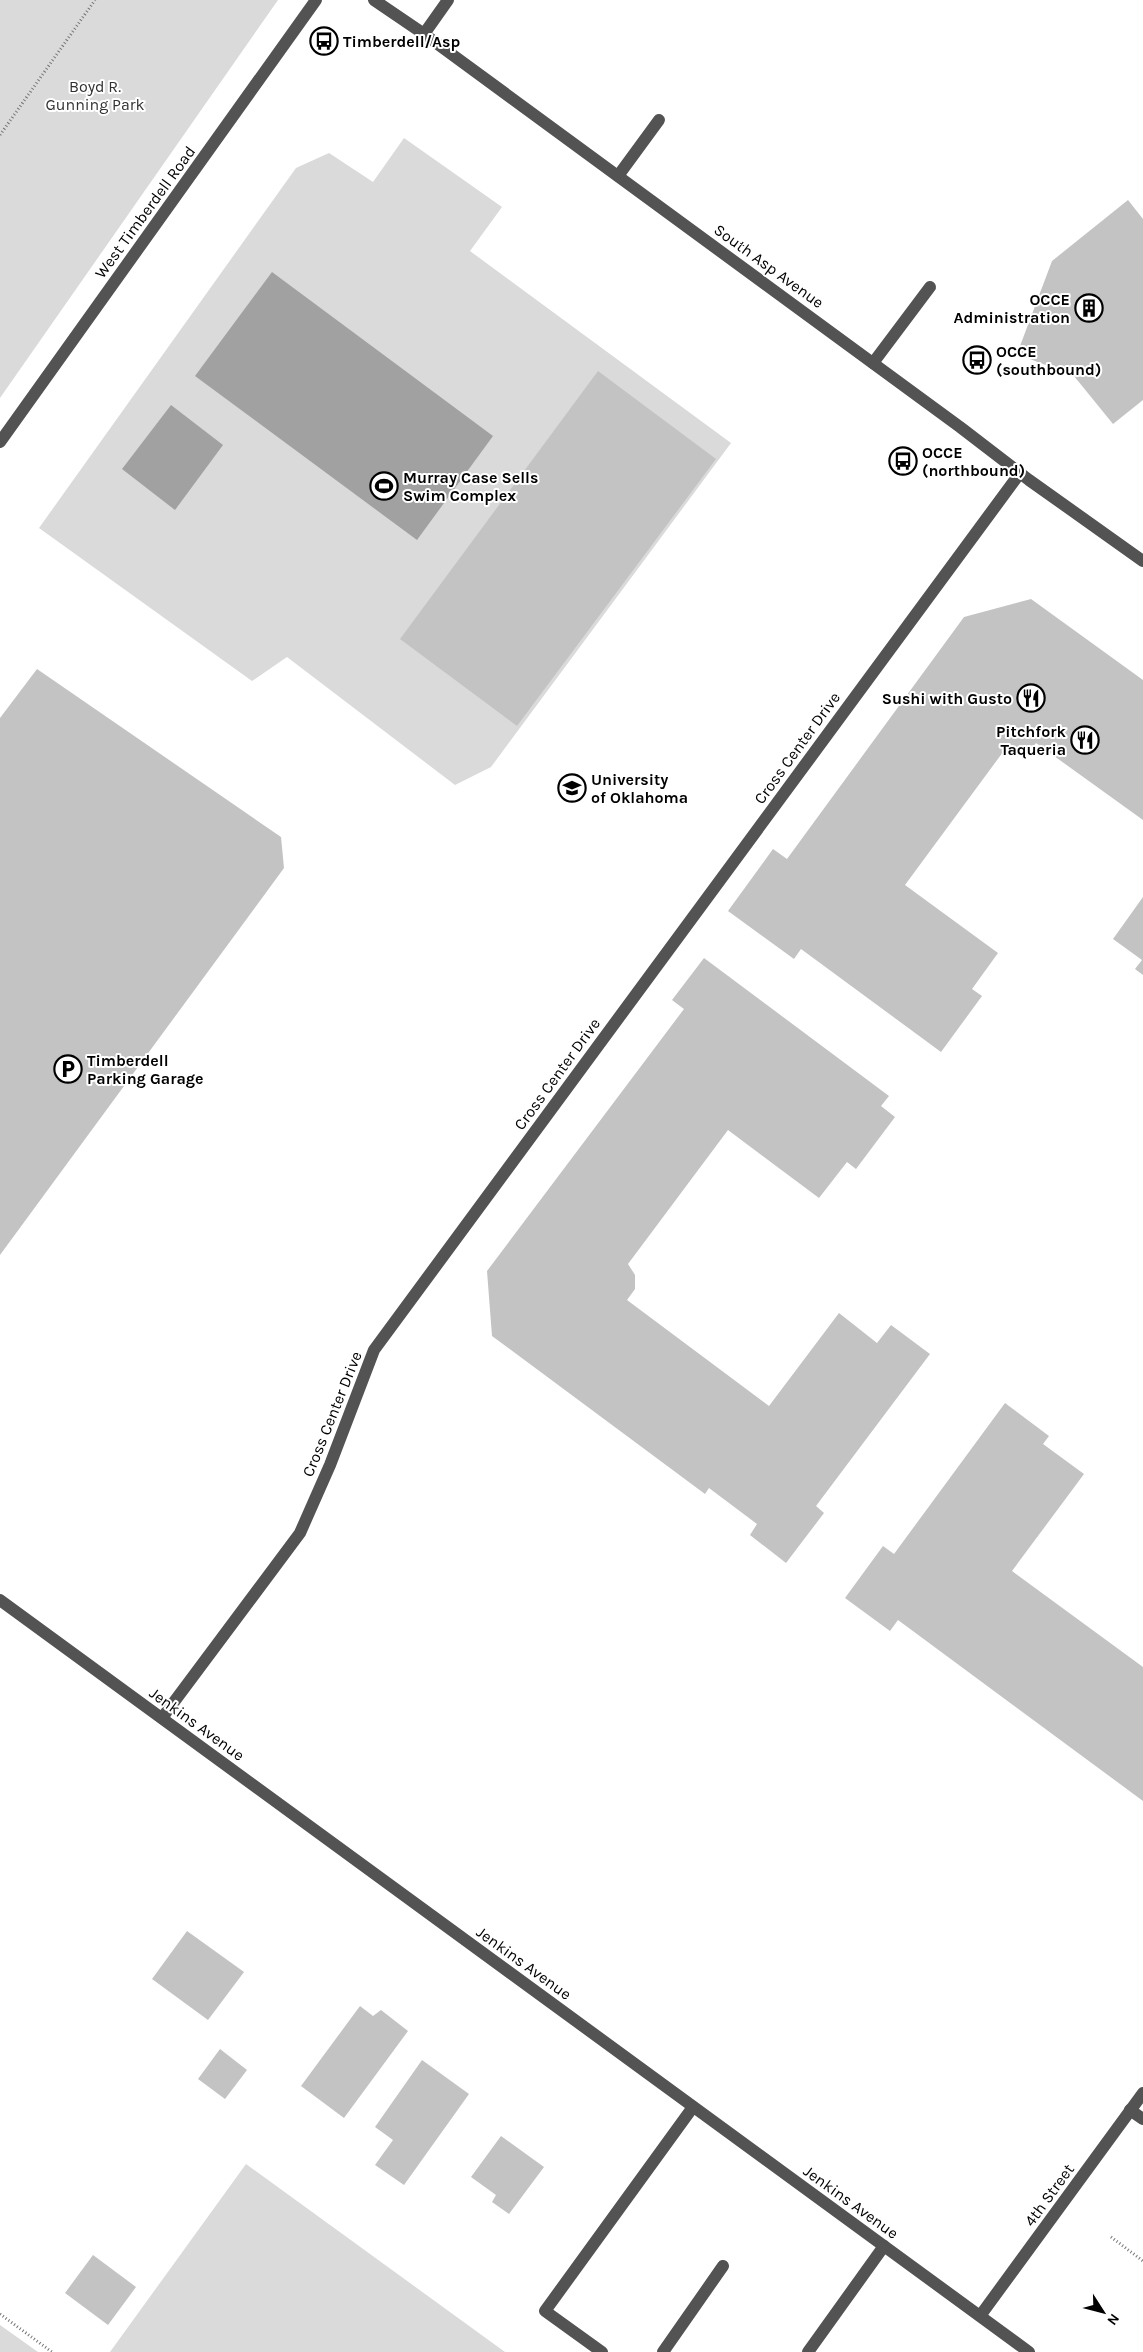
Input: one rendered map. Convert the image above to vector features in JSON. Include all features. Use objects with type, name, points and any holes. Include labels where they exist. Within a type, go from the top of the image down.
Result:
[{"type":"street","name":"West Timberdell Road","points":[[0,442],[316,0]]},
{"type":"street","name":"South Asp Avenue","points":[[374,0],[424,34],[1020,473],[1143,561]]},
{"type":"street","points":[[424,34],[448,0]]},
{"type":"street","points":[[618,176],[659,120]]},
{"type":"street","points":[[873,363],[930,286]]},
{"type":"street","name":"Cross Center Drive","points":[[162,1718],[300,1532],[330,1465],[374,1350],[1020,473]]},
{"type":"street","name":"Jenkins Avenue","points":[[0,1600],[1029,2352]]},
{"type":"street","name":"4th Street","points":[[980,2316],[1143,2093]]},
{"type":"street","points":[[602,2352],[545,2311],[693,2107]]},
{"type":"street","points":[[1130,2110],[1143,2119]]},
{"type":"street","points":[[808,2352],[884,2246]]},
{"type":"street","points":[[663,2352],[723,2266]]},
{"type":"path","points":[[0,135],[95,0]]},
{"type":"path","points":[[1111,2237],[1143,2261]]},
{"type":"path","points":[[0,2314],[52,2352]]},
{"type":"green space","name":"Boyd R. Gunning Park","points":[[0,0],[278,0],[0,398]]},
{"type":"green space","name":"Murray Case Sells Swim Complex","points":[[404,138],[502,207],[470,251],[731,443],[491,767],[455,785],[287,657],[252,681],[39,528],[296,168],[329,153],[373,182]]},
{"type":"green space","points":[[246,2164],[505,2352],[110,2352]]},
{"type":"green space","points":[[0,2325],[38,2352],[0,2352]]},
{"type":"shaded area","points":[[272,272],[493,436],[417,540],[195,376]]},
{"type":"shaded area","points":[[171,405],[223,445],[175,510],[122,469]]},
{"type":"building","name":"OCCE Administration","points":[[1128,200],[1143,219],[1143,400],[1113,424],[1074,376],[1017,354],[1052,261]]},
{"type":"building","points":[[598,371],[716,459],[517,726],[400,639]]},
{"type":"building","points":[[1031,599],[1143,680],[1143,820],[1036,743],[1030,751],[1014,755],[1003,752],[905,885],[998,953],[972,989],[982,996],[941,1052],[801,949],[794,959],[728,911],[773,849],[787,859],[964,617]]},
{"type":"building","name":"Timberdell Parking Garage","points":[[37,669],[281,837],[284,868],[0,1255],[0,718]]},
{"type":"building","points":[[1143,897],[1143,975],[1135,969],[1142,960],[1113,939]]},
{"type":"building","points":[[704,958],[889,1096],[881,1106],[895,1117],[856,1169],[847,1162],[819,1198],[728,1130],[628,1264],[635,1275],[635,1289],[627,1300],[769,1406],[839,1313],[877,1343],[891,1325],[930,1354],[816,1506],[824,1513],[786,1563],[750,1535],[757,1524],[709,1488],[705,1494],[492,1336],[487,1271],[684,1009],[672,1000]]},
{"type":"building","points":[[1005,1403],[1049,1436],[1043,1444],[1084,1474],[1012,1571],[1143,1667],[1143,1801],[898,1620],[890,1631],[845,1598],[883,1546],[894,1554]]},
{"type":"building","points":[[187,1931],[244,1972],[208,2020],[152,1979]]},
{"type":"building","points":[[360,2006],[373,2016],[381,2010],[408,2031],[344,2118],[301,2086]]},
{"type":"building","points":[[220,2049],[247,2070],[225,2099],[198,2079]]},
{"type":"building","points":[[422,2060],[469,2094],[404,2185],[375,2165],[393,2140],[375,2127]]},
{"type":"building","points":[[501,2136],[544,2167],[509,2214],[492,2202],[496,2195],[471,2177]]},
{"type":"building","points":[[93,2255],[136,2287],[108,2325],[65,2293]]},
{"type":"place","name":"Timberdell/Asp","points":[[324,41]]},
{"type":"place","name":"OCCE Administration","points":[[1089,308]]},
{"type":"place","name":"OCCE (southbound)","points":[[977,360]]},
{"type":"place","name":"OCCE (northbound)","points":[[903,461]]},
{"type":"place","name":"Murray Case Sells Swim Complex","points":[[384,486]]},
{"type":"place","name":"Sushi with Gusto","points":[[1031,698]]},
{"type":"place","name":"Pitchfork Taqueria","points":[[1085,740]]},
{"type":"place","name":"University of Oklahoma","points":[[572,788]]},
{"type":"place","name":"Timberdell Parking Garage","points":[[68,1069]]}]
